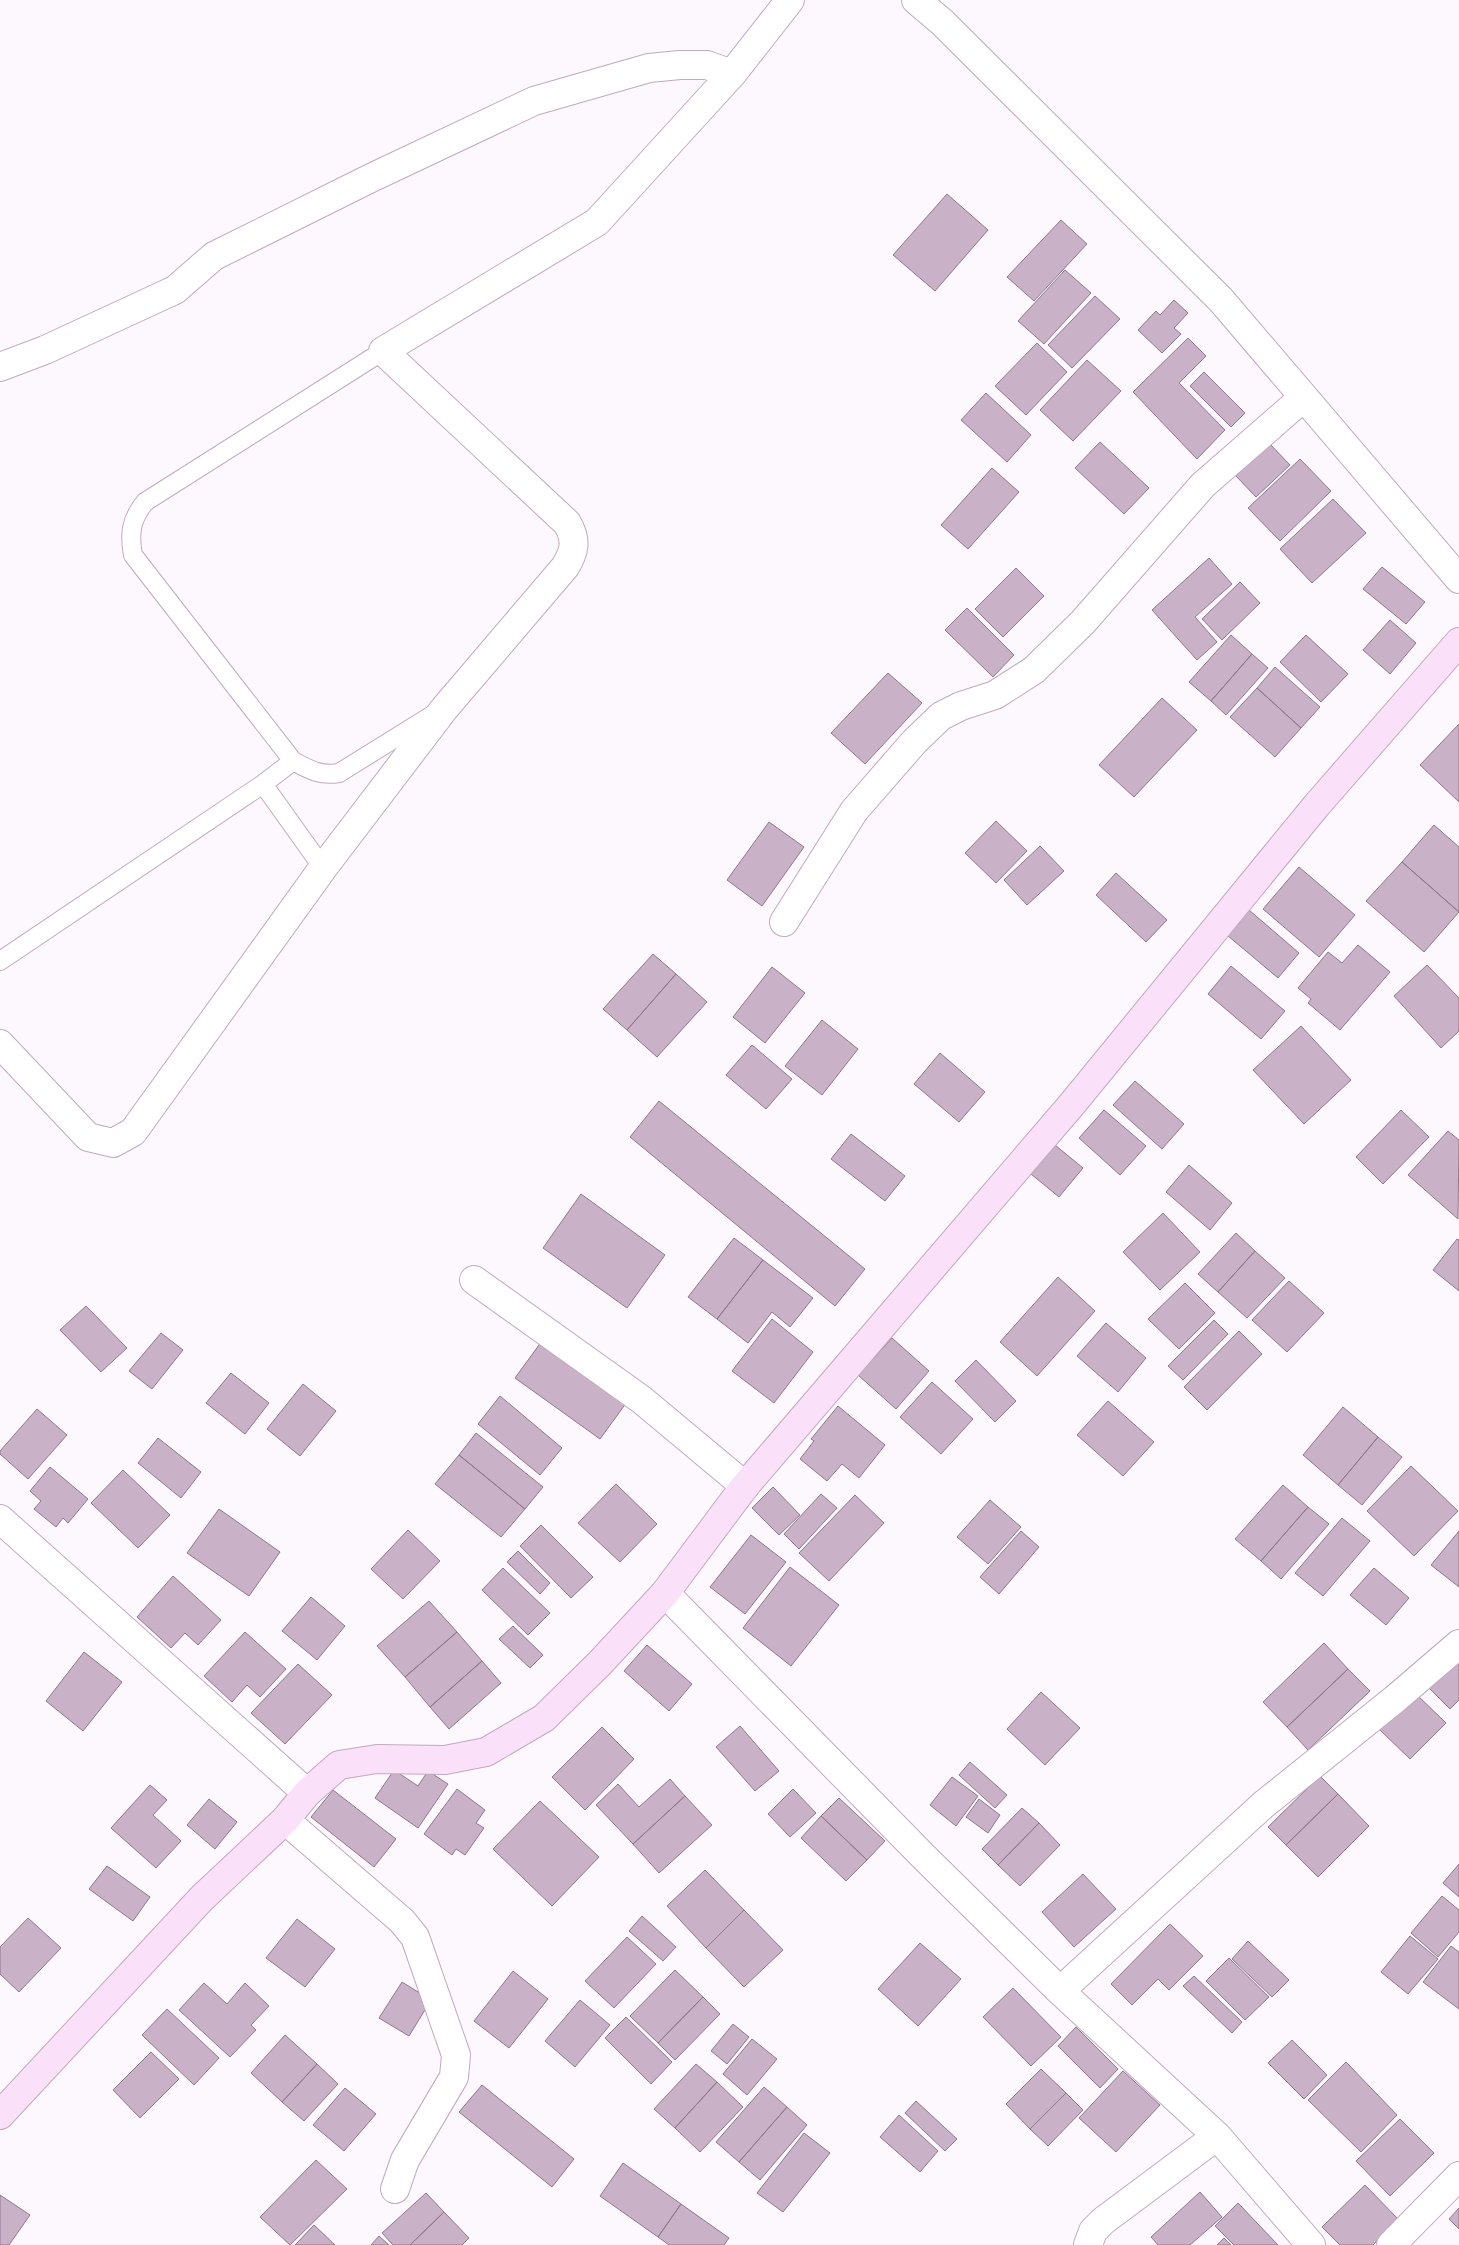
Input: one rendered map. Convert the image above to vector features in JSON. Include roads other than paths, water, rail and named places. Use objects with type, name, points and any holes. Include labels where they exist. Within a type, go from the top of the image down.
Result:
[{"type":"street","points":[[0,1044],[88,1136],[113,1143],[133,1132],[323,868],[444,709],[565,567],[571,557],[575,543],[567,523],[382,351],[597,222],[732,74],[790,0]]},
{"type":"street","points":[[916,0],[942,22],[1221,300],[1459,579]]},
{"type":"street","points":[[0,367],[44,350],[175,290],[206,262],[226,250],[534,101],[649,68],[707,66],[732,74]]},
{"type":"street","points":[[784,922],[854,811],[914,742],[941,716],[961,706],[995,695],[1034,670],[1083,622],[1203,485],[1304,397]]},
{"type":"street","points":[[0,2115],[202,1898],[285,1820],[307,1794],[339,1765],[377,1759],[445,1760],[486,1752],[544,1718],[600,1663],[665,1593],[745,1486],[1073,1103],[1316,806],[1459,642]]},
{"type":"street","points":[[474,1280],[642,1400],[745,1486]]},
{"type":"street","points":[[0,1518],[307,1794]]},
{"type":"street","points":[[665,1593],[923,1856],[1060,1991],[1217,2136],[1311,2245]]},
{"type":"street","points":[[1060,1991],[1262,1805],[1395,1699],[1459,1644]]},
{"type":"street","points":[[285,1820],[402,1921],[415,1937],[456,2055],[454,2077],[406,2160],[394,2189]]},
{"type":"street","points":[[1088,2245],[1093,2232],[1103,2221],[1217,2136]]},
{"type":"street","points":[[1391,2245],[1459,2176]]},
{"type":"lane","points":[[382,351],[145,502],[135,514],[131,528],[133,555],[293,761],[315,773],[325,775],[339,773],[412,726],[444,709]]},
{"type":"lane","points":[[0,961],[263,784],[293,761]]},
{"type":"lane","points":[[263,784],[323,868]]}]
